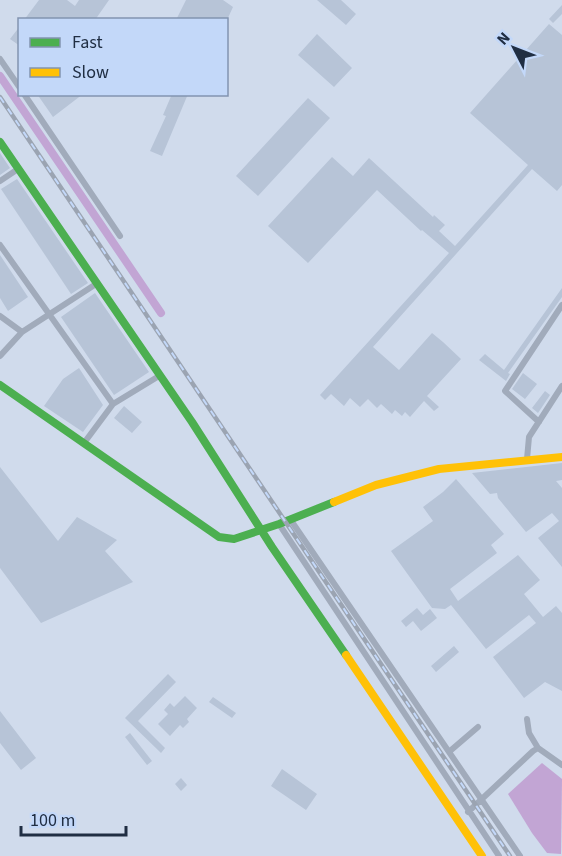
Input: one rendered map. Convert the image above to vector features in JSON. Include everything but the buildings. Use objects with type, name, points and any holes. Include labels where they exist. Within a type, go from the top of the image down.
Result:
[{"type":"street","points":[[0,59],[18,85]]},
{"type":"street","points":[[25,96],[120,236]]},
{"type":"street","points":[[0,142],[192,422],[482,856]]},
{"type":"street","points":[[0,182],[18,170]]},
{"type":"street","points":[[0,245],[113,404]]},
{"type":"street","points":[[0,356],[22,332],[96,284]]},
{"type":"street","points":[[539,422],[505,391],[562,305]]},
{"type":"street","points":[[0,316],[22,332]]},
{"type":"street","points":[[84,443],[113,404],[159,376]]},
{"type":"street","points":[[0,385],[219,537],[234,538],[279,524],[376,485],[454,466],[562,457]]},
{"type":"street","points":[[527,459],[529,437],[562,386]]},
{"type":"street","points":[[290,519],[520,856]]},
{"type":"street","points":[[279,524],[499,856]]},
{"type":"street","points":[[527,719],[529,733],[538,748],[562,765]]},
{"type":"street","points":[[450,751],[478,728]]},
{"type":"street","points":[[468,812],[538,748]]},
{"type":"shaded area","points":[[542,763],[562,779],[561,854],[547,853],[508,794]]},
{"type":"waterway","points":[[0,76],[161,313]]},
{"type":"railway","points":[[0,97],[510,856]]},
{"type":"traffic: fast","points":[[0,142],[192,422],[272,547],[346,655]]},
{"type":"traffic: fast","points":[[0,385],[219,537],[234,539],[334,502]]},
{"type":"traffic: slow","points":[[334,502],[376,485],[439,469],[562,457]]},
{"type":"traffic: slow","points":[[346,655],[482,856]]}]
